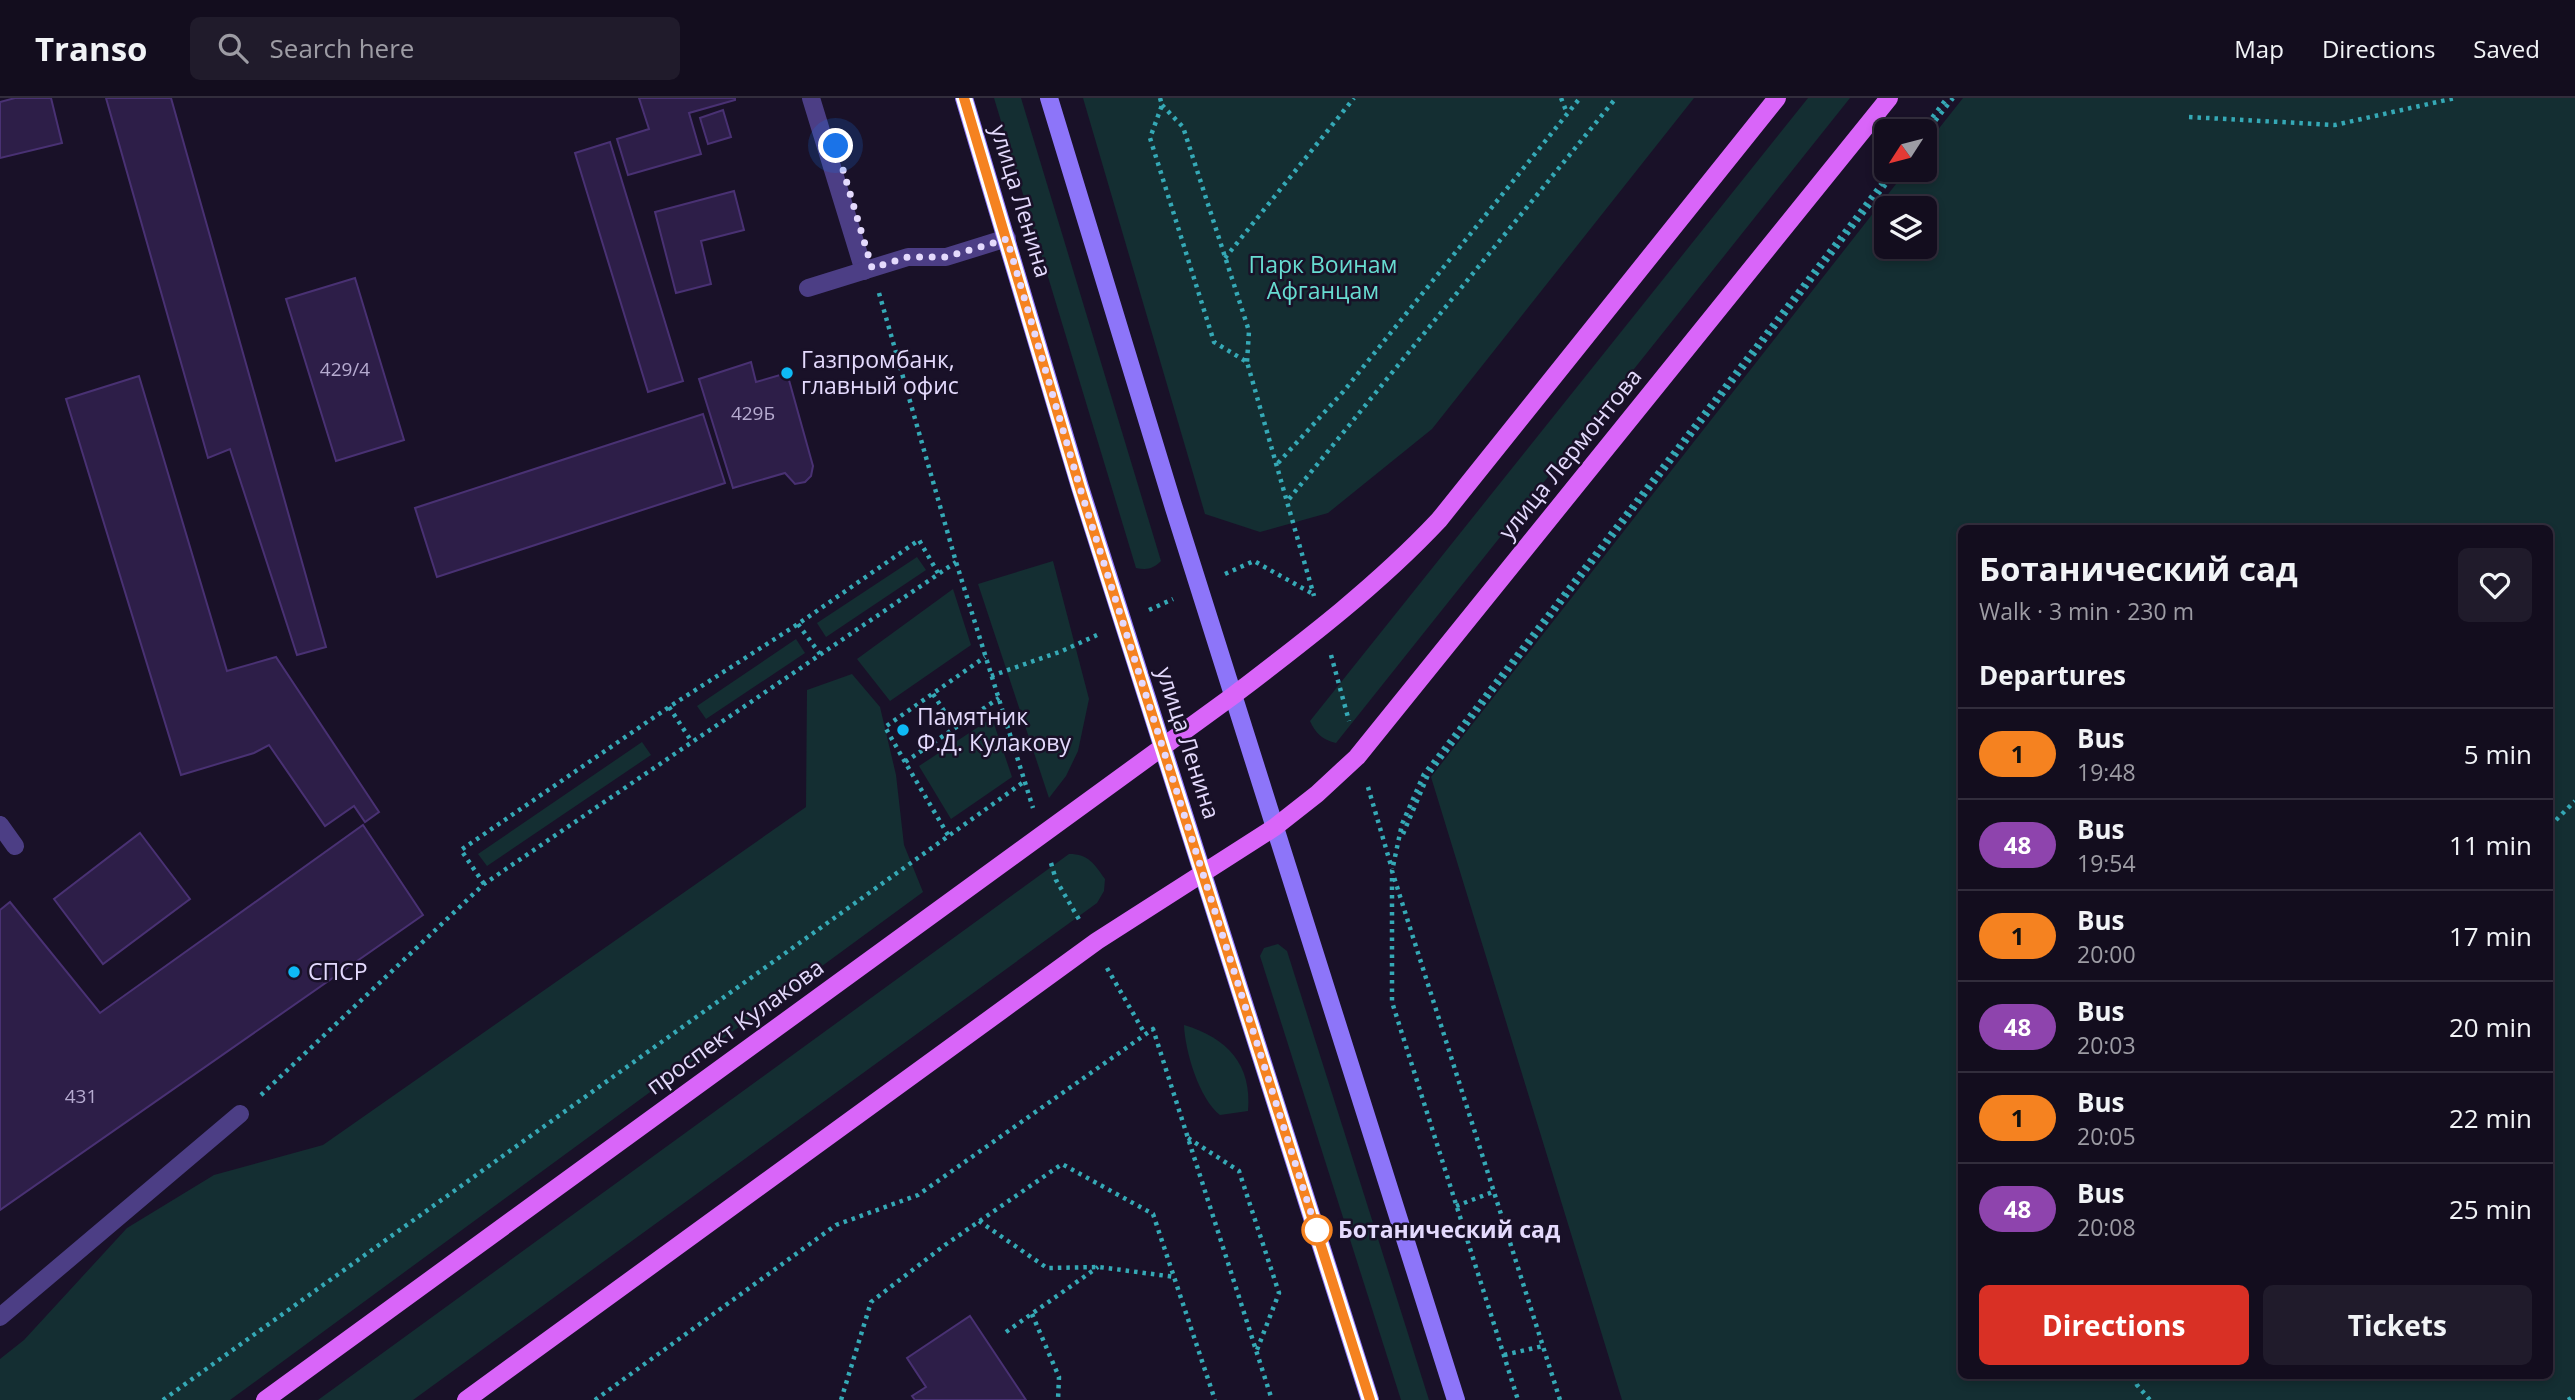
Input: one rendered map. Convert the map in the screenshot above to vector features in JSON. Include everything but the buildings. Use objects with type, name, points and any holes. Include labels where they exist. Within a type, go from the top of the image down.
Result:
[{"type":"main road","name":"улица Ленина","points":[[964,98],[1080,488],[1370,1400]]},
{"type":"main road","points":[[1049,98],[1173,505],[1456,1400]]},
{"type":"main road","points":[[1234,695],[1321,629],[1377,582],[1440,520],[1777,98]]},
{"type":"main road","name":"улица Лермонтова","points":[[1275,827],[1317,794],[1357,757],[1889,98]]},
{"type":"main road","name":"проспект Кулакова","points":[[265,1400],[1234,695]]},
{"type":"main road","points":[[466,1400],[1097,941],[1275,827]]},
{"type":"lane","points":[[810,98],[868,269]]},
{"type":"lane","points":[[808,288],[908,257],[946,257],[1007,239]]},
{"type":"lane","points":[[0,825],[15,846]]},
{"type":"lane","points":[[0,1317],[240,1114]]},
{"type":"path","points":[[1225,258],[1354,98]]},
{"type":"path","points":[[1561,98],[1567,114]]},
{"type":"path","points":[[1277,464],[1343,392],[1580,98]]},
{"type":"path","points":[[1288,500],[1616,98]]},
{"type":"path","points":[[1933,119],[1947,98]]},
{"type":"path","points":[[1935,119],[1953,98]]},
{"type":"path","points":[[2189,117],[2335,125],[2455,98]]},
{"type":"path","points":[[1162,105],[1183,127],[1249,331],[1247,362]]},
{"type":"path","points":[[1560,1400],[1392,872],[1402,824],[1424,774],[1883,182]]},
{"type":"path","points":[[1392,872],[1406,824],[1428,775],[1888,182]]},
{"type":"path","points":[[868,269],[985,657],[1037,818]]},
{"type":"path","points":[[484,884],[461,850],[669,707],[798,624],[919,540],[938,573]]},
{"type":"path","points":[[1218,578],[1254,561],[1314,594]]},
{"type":"path","points":[[240,1114],[484,884],[956,562]]},
{"type":"path","points":[[1146,612],[1182,595]]},
{"type":"path","points":[[798,624],[820,654]]},
{"type":"path","points":[[991,676],[1062,651],[1098,634]]},
{"type":"path","points":[[948,835],[885,727],[985,657]]},
{"type":"path","points":[[933,694],[956,728]]},
{"type":"path","points":[[905,762],[999,698]]},
{"type":"path","points":[[669,707],[692,742]]},
{"type":"path","points":[[163,1400],[1025,781]]},
{"type":"path","points":[[2553,823],[2575,801]]},
{"type":"path","points":[[1048,855],[1056,880],[1084,928]]},
{"type":"path","points":[[1104,963],[1145,1034]]},
{"type":"path","points":[[595,1400],[836,1225],[918,1195],[1153,1029],[1272,1400]]},
{"type":"path","points":[[1187,1138],[1239,1171],[1279,1293],[1256,1352]]},
{"type":"path","points":[[841,1400],[871,1302],[1062,1164],[1153,1214],[1216,1400]]},
{"type":"path","points":[[1456,1206],[1493,1192]]},
{"type":"path","points":[[979,1222],[1047,1268],[1099,1267],[1175,1277]]},
{"type":"path","points":[[1006,1332],[1099,1267]]},
{"type":"path","points":[[1032,1314],[1059,1377],[1058,1400]]},
{"type":"path","points":[[1504,1356],[1543,1346]]},
{"type":"path","points":[[2134,1379],[2150,1400]]},
{"type":"path","points":[[2568,1400],[2575,1396]]},
{"type":"green space","points":[[994,98],[1021,98],[1161,561],[1150,568],[1136,568]]},
{"type":"green space","name":"Парк Воинам Афганцам","points":[[1083,98],[1694,98],[1432,429],[1328,513],[1260,532],[1205,514]]},
{"type":"green space","points":[[1808,98],[1850,98],[1336,743],[1320,735],[1310,721]]},
{"type":"green space","name":"Ботанический сад","points":[[1963,98],[2575,98],[2575,1400],[1622,1400],[1431,777],[1874,212],[1874,259],[1937,259],[1937,196],[1887,196],[1898,182],[1937,182],[1937,131]]},
{"type":"green space","points":[[917,557],[926,570],[826,637],[817,623]]},
{"type":"green space","points":[[1053,561],[1089,699],[1078,751],[1066,776],[1049,798],[978,584]]},
{"type":"green space","points":[[953,589],[971,645],[890,701],[857,659]]},
{"type":"green space","points":[[796,639],[805,653],[706,719],[697,706]]},
{"type":"green space","points":[[852,674],[880,707],[896,775],[904,845],[923,892],[230,1400],[0,1400],[0,1359],[24,1340],[127,1228],[214,1175],[323,1145],[806,807],[807,690]]},
{"type":"green space","points":[[992,718],[1012,777],[951,819],[919,766]]},
{"type":"green space","points":[[642,742],[651,755],[487,866],[478,854]]},
{"type":"green space","points":[[1069,854],[1086,858],[1105,879],[1104,891],[1097,903],[413,1400],[318,1400]]},
{"type":"green space","points":[[1278,944],[1287,951],[1429,1400],[1401,1400],[1260,956],[1264,948]]},
{"type":"green space","points":[[1184,1025],[1213,1037],[1234,1055],[1246,1080],[1248,1111],[1220,1115],[1212,1108],[1194,1074]]},
{"type":"bus line","name":"1","points":[[964,98],[1080,488],[1370,1400]]},
{"type":"place","name":"Газпромбанк, главный офис","points":[[787,373]]},
{"type":"place","name":"Памятник Ф.Д. Кулакову","points":[[903,730]]},
{"type":"place","name":"СПСР","points":[[294,972]]},
{"type":"place","name":"Ботанический сад","points":[[1317,1230]]},
{"type":"route","points":[[836,146],[872,268],[908,257],[946,257],[1007,239],[1080,488],[1320,1241],[1317,1230]]}]
